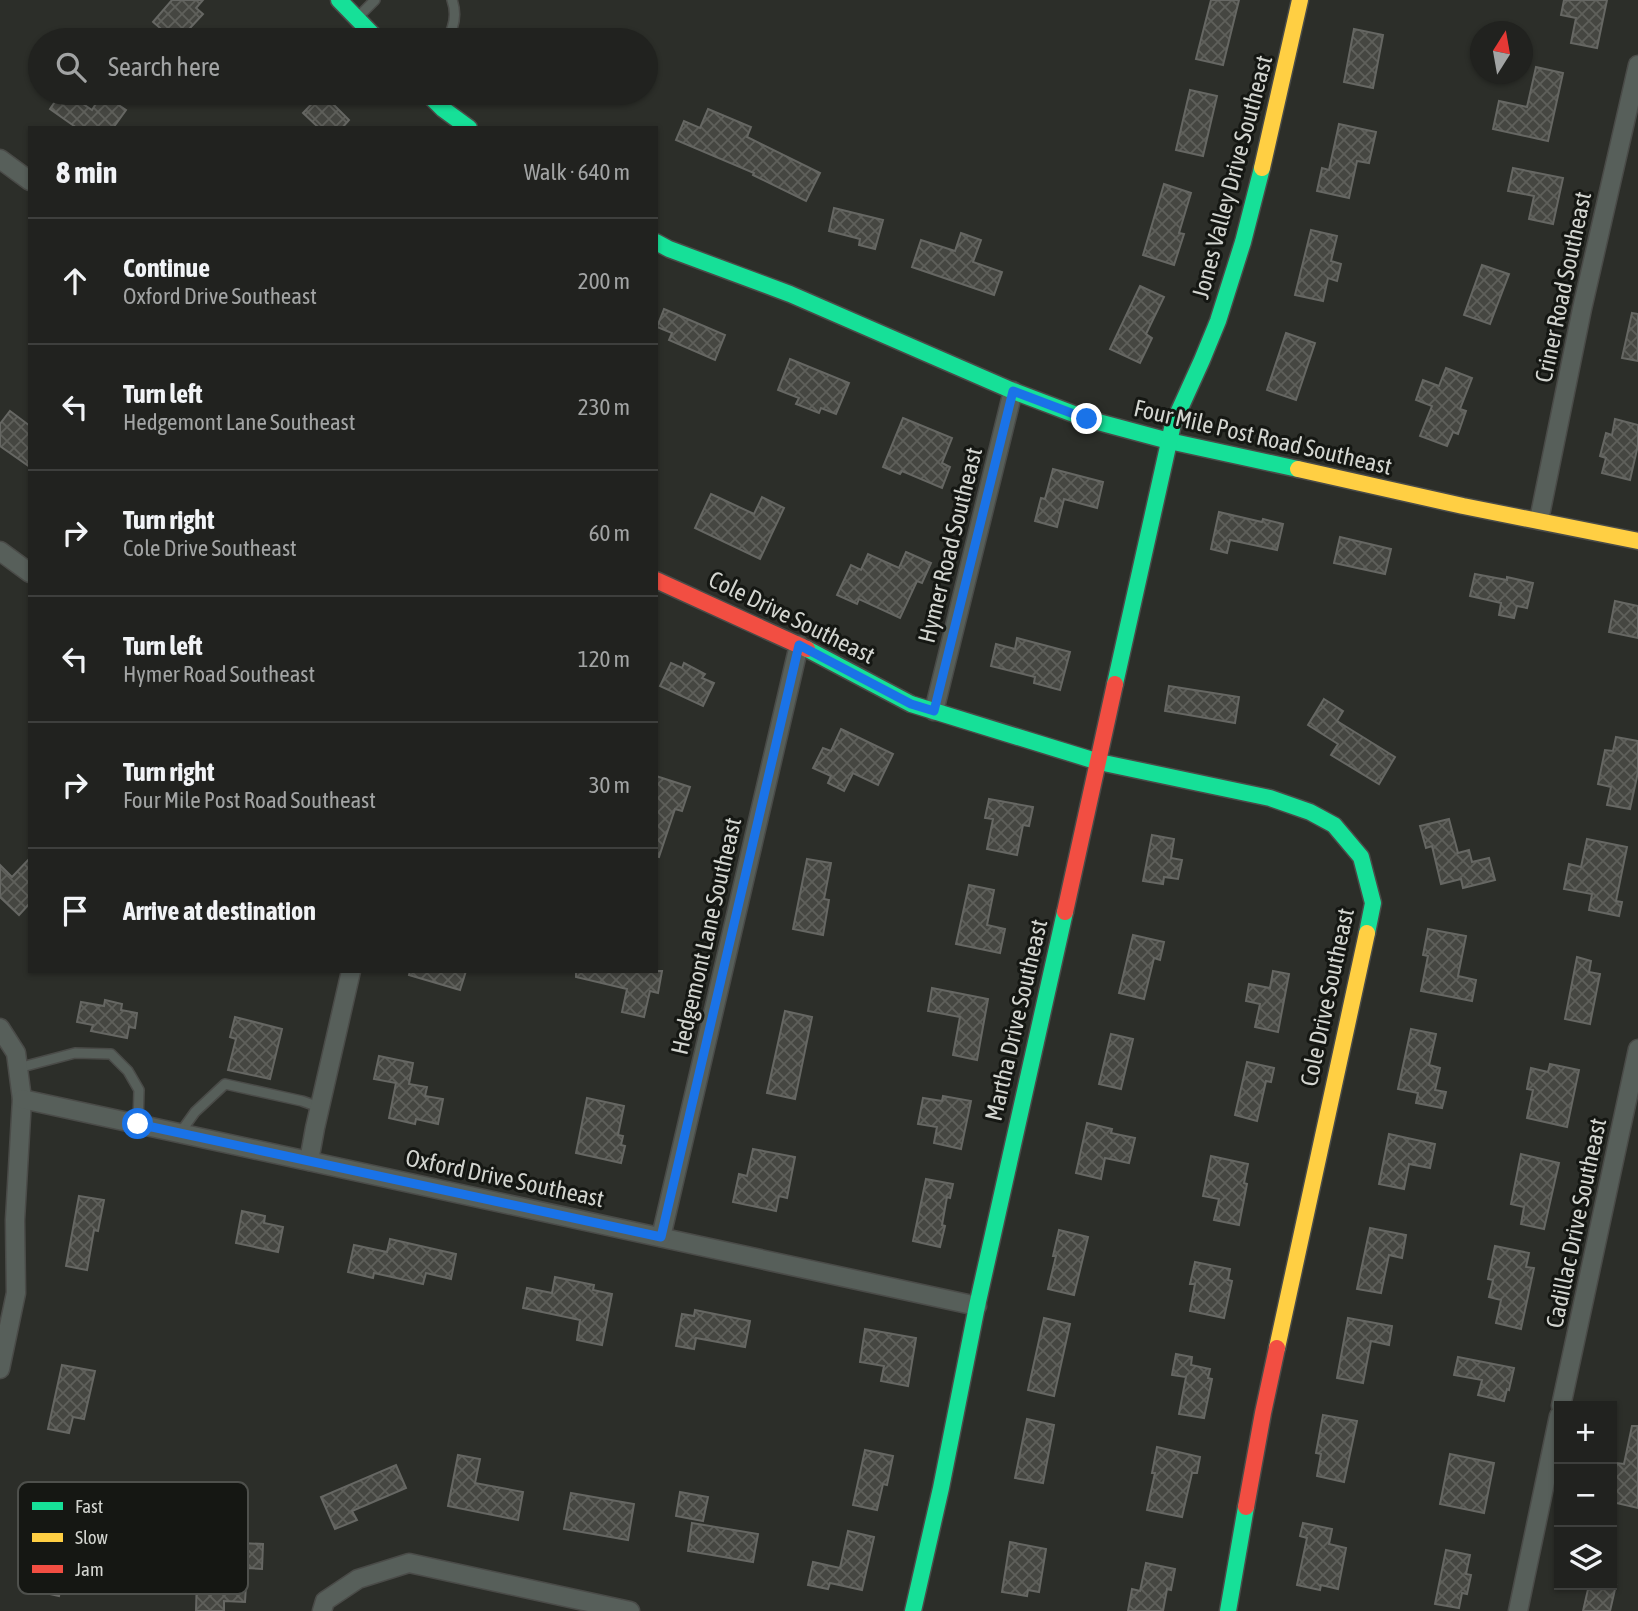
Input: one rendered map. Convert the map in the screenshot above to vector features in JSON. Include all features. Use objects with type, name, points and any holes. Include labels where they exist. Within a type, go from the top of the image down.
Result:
[{"type":"street","points":[[339,0],[367,28]]},
{"type":"street","name":"Jones Valley Drive Southeast","points":[[1169,440],[1173,424],[1217,324],[1250,222],[1300,0]]},
{"type":"street","name":"Criner Road Southeast","points":[[1539,520],[1582,309],[1638,65]]},
{"type":"street","points":[[439,105],[466,126]]},
{"type":"street","points":[[0,159],[28,180]]},
{"type":"street","name":"Four Mile Post Road Southeast","points":[[658,243],[790,294],[1013,391],[1087,419],[1463,506],[1638,541]]},
{"type":"street","name":"Hymer Road Southeast","points":[[934,711],[1013,391]]},
{"type":"street","name":"Martha Drive Southeast","points":[[913,1611],[941,1488],[977,1306],[1169,440]]},
{"type":"street","points":[[0,551],[28,572]]},
{"type":"street","name":"Cole Drive Southeast","points":[[658,581],[799,645],[911,704],[1099,762],[1270,798],[1310,812],[1334,825],[1361,857],[1373,903],[1263,1413],[1228,1611]]},
{"type":"street","name":"Hedgemont Lane Southeast","points":[[661,1237],[799,645]]},
{"type":"street","points":[[309,1161],[351,973]]},
{"type":"street","points":[[0,1028],[16,1053],[22,1099],[15,1220],[16,1293],[0,1369]]},
{"type":"street","name":"Cadillac Drive Southeast","points":[[1562,1401],[1638,1049]]},
{"type":"street","name":"Oxford Drive Southeast","points":[[22,1099],[977,1306]]},
{"type":"street","points":[[1518,1611],[1554,1440]]},
{"type":"street","points":[[322,1611],[324,1601],[358,1579],[409,1563],[631,1611]]},
{"type":"lane","points":[[357,18],[375,0]]},
{"type":"lane","points":[[452,0],[455,8],[452,28]]},
{"type":"lane","points":[[18,1068],[75,1053],[111,1054],[128,1071],[139,1090],[138,1124]]},
{"type":"lane","points":[[180,1133],[195,1112],[225,1084],[320,1107]]},
{"type":"building","points":[[172,0],[203,0],[196,8],[203,14],[190,28],[160,28],[153,22]]},
{"type":"building","points":[[1211,0],[1239,0],[1223,65],[1196,59]]},
{"type":"building","points":[[1564,0],[1607,0],[1597,48],[1571,43],[1576,18],[1561,15]]},
{"type":"building","points":[[1354,29],[1383,35],[1373,88],[1344,82]]},
{"type":"building","points":[[1536,67],[1563,73],[1548,141],[1493,129],[1499,101],[1527,107]]},
{"type":"building","points":[[1190,90],[1217,96],[1203,156],[1176,150]]},
{"type":"building","points":[[53,105],[85,105],[92,110],[95,105],[118,105],[126,110],[114,126],[74,126],[50,109]]},
{"type":"building","points":[[311,105],[334,105],[349,120],[344,126],[317,126],[303,113]]},
{"type":"building","points":[[708,109],[751,127],[747,137],[820,173],[806,201],[753,175],[754,173],[676,140],[684,121],[700,128]]},
{"type":"building","points":[[1339,124],[1376,132],[1369,163],[1357,161],[1349,198],[1317,191],[1322,168],[1329,170]]},
{"type":"building","points":[[1513,168],[1563,178],[1553,224],[1529,219],[1534,196],[1508,191]]},
{"type":"building","points":[[1164,184],[1191,193],[1179,233],[1184,234],[1174,265],[1143,255]]},
{"type":"building","points":[[834,208],[883,220],[875,249],[859,245],[860,239],[829,231]]},
{"type":"building","points":[[1311,230],[1337,236],[1331,261],[1341,264],[1337,281],[1328,278],[1323,301],[1295,295]]},
{"type":"building","points":[[961,233],[981,240],[973,262],[1002,272],[994,295],[912,267],[921,240],[955,251]]},
{"type":"building","points":[[1482,265],[1509,274],[1490,324],[1464,315]]},
{"type":"building","points":[[1140,286],[1164,297],[1146,334],[1152,338],[1140,363],[1110,349]]},
{"type":"building","points":[[664,309],[725,335],[715,360],[669,340],[672,333],[658,327]]},
{"type":"building","points":[[1632,313],[1638,314],[1638,361],[1622,358]]},
{"type":"building","points":[[1286,333],[1315,343],[1296,400],[1267,390]]},
{"type":"building","points":[[790,359],[849,383],[836,414],[821,408],[819,413],[796,404],[799,398],[778,390]]},
{"type":"building","points":[[1446,368],[1472,378],[1460,409],[1466,411],[1458,434],[1453,432],[1447,446],[1420,436],[1432,406],[1416,400],[1423,380],[1439,386]]},
{"type":"building","points":[[10,411],[28,424],[28,466],[0,446],[0,424]]},
{"type":"building","points":[[903,418],[952,438],[942,463],[950,467],[942,488],[902,471],[900,474],[883,467]]},
{"type":"building","points":[[1615,419],[1638,425],[1638,445],[1630,480],[1602,473],[1606,458],[1600,456],[1606,433],[1612,435]]},
{"type":"building","points":[[1053,469],[1103,482],[1097,508],[1064,499],[1057,527],[1035,521],[1041,498],[1045,499]]},
{"type":"building","points":[[711,494],[754,514],[762,497],[784,508],[760,559],[695,528]]},
{"type":"building","points":[[1219,512],[1283,524],[1277,550],[1230,540],[1227,553],[1211,549]]},
{"type":"building","points":[[1340,537],[1391,549],[1385,574],[1334,563]]},
{"type":"building","points":[[906,552],[931,563],[922,583],[917,581],[900,618],[859,599],[857,604],[837,595],[851,565],[861,570],[868,554],[899,568]]},
{"type":"building","points":[[1475,574],[1533,583],[1527,608],[1517,606],[1514,618],[1499,615],[1501,603],[1470,596]]},
{"type":"building","points":[[1615,601],[1638,606],[1638,638],[1609,632]]},
{"type":"building","points":[[1017,638],[1070,652],[1060,690],[1034,683],[1035,677],[991,666],[996,644],[1015,649]]},
{"type":"building","points":[[671,663],[682,668],[684,663],[705,674],[702,678],[714,683],[703,706],[660,686]]},
{"type":"building","points":[[1169,686],[1239,697],[1235,723],[1165,711]]},
{"type":"building","points":[[1324,699],[1343,711],[1337,721],[1395,757],[1379,784],[1331,755],[1338,744],[1308,725]]},
{"type":"building","points":[[841,729],[893,754],[878,785],[853,773],[844,791],[828,783],[831,776],[813,768],[823,748],[831,751]]},
{"type":"building","points":[[1616,737],[1638,741],[1638,772],[1630,809],[1607,805],[1611,787],[1598,784],[1605,750],[1613,751]]},
{"type":"building","points":[[658,777],[690,787],[682,811],[675,809],[659,857]]},
{"type":"building","points":[[989,799],[1033,807],[1029,826],[1023,825],[1017,855],[987,849],[993,819],[985,818]]},
{"type":"building","points":[[1449,819],[1458,853],[1469,850],[1472,862],[1489,858],[1495,880],[1463,888],[1461,879],[1441,884],[1432,846],[1426,848],[1420,826]]},
{"type":"building","points":[[1152,835],[1174,839],[1171,858],[1182,860],[1178,879],[1164,877],[1163,884],[1143,881]]},
{"type":"building","points":[[1587,839],[1627,847],[1616,901],[1622,902],[1619,916],[1589,910],[1592,894],[1564,889],[1569,864],[1581,867]]},
{"type":"building","points":[[807,859],[831,863],[824,899],[829,900],[823,935],[793,929]]},
{"type":"building","points":[[28,860],[28,905],[19,915],[0,897],[0,865],[12,877]]},
{"type":"building","points":[[969,885],[994,890],[987,925],[1005,929],[1000,953],[956,944]]},
{"type":"building","points":[[1428,929],[1466,936],[1458,976],[1476,980],[1472,1001],[1421,991],[1428,956],[1423,955]]},
{"type":"building","points":[[1133,935],[1164,942],[1160,960],[1154,958],[1144,999],[1119,993]]},
{"type":"building","points":[[1577,957],[1591,961],[1589,972],[1600,974],[1590,1024],[1565,1019]]},
{"type":"building","points":[[662,971],[658,993],[650,991],[644,1017],[622,1012],[627,989],[576,977],[576,973]]},
{"type":"building","points":[[1273,971],[1289,974],[1278,1032],[1255,1027],[1260,1004],[1246,1001],[1249,984],[1270,988]]},
{"type":"building","points":[[410,973],[465,973],[460,990]]},
{"type":"building","points":[[932,988],[988,999],[977,1060],[953,1055],[960,1017],[928,1011]]},
{"type":"building","points":[[105,1000],[122,1004],[121,1010],[137,1013],[135,1028],[129,1027],[127,1038],[91,1031],[93,1025],[77,1022],[81,1002],[104,1006]]},
{"type":"building","points":[[785,1011],[812,1017],[795,1099],[767,1093]]},
{"type":"building","points":[[235,1017],[282,1029],[270,1079],[228,1070],[236,1039],[230,1037]]},
{"type":"building","points":[[1411,1029],[1436,1034],[1429,1065],[1440,1068],[1435,1090],[1446,1092],[1442,1108],[1416,1103],[1418,1093],[1398,1089]]},
{"type":"building","points":[[1111,1034],[1133,1039],[1121,1089],[1099,1084]]},
{"type":"building","points":[[379,1056],[413,1063],[409,1084],[427,1087],[425,1096],[443,1099],[438,1124],[416,1119],[415,1124],[389,1118],[396,1083],[374,1079]]},
{"type":"building","points":[[1247,1062],[1274,1068],[1271,1082],[1266,1081],[1257,1121],[1235,1115]]},
{"type":"building","points":[[1550,1064],[1579,1070],[1567,1127],[1527,1118],[1533,1090],[1527,1089],[1531,1068],[1548,1072]]},
{"type":"building","points":[[943,1096],[971,1101],[961,1149],[934,1143],[937,1127],[918,1124],[923,1098],[942,1101]]},
{"type":"building","points":[[587,1098],[624,1106],[618,1135],[623,1136],[621,1145],[625,1146],[621,1163],[576,1153]]},
{"type":"building","points":[[1087,1123],[1112,1129],[1111,1133],[1135,1138],[1129,1163],[1105,1158],[1101,1179],[1076,1173]]},
{"type":"building","points":[[1389,1134],[1435,1144],[1430,1168],[1409,1164],[1404,1189],[1379,1184]]},
{"type":"building","points":[[753,1149],[795,1157],[787,1198],[779,1196],[776,1211],[733,1202],[739,1174],[747,1176]]},
{"type":"building","points":[[1521,1154],[1559,1163],[1544,1229],[1521,1224],[1524,1207],[1511,1204]]},
{"type":"building","points":[[1211,1156],[1248,1164],[1239,1225],[1214,1220],[1219,1199],[1203,1196]]},
{"type":"building","points":[[926,1179],[953,1184],[950,1198],[947,1197],[940,1247],[913,1241]]},
{"type":"building","points":[[79,1196],[104,1200],[98,1231],[94,1230],[87,1270],[66,1266]]},
{"type":"building","points":[[242,1211],[265,1216],[264,1223],[283,1227],[278,1252],[236,1243]]},
{"type":"building","points":[[1370,1228],[1406,1235],[1402,1258],[1389,1255],[1381,1293],[1357,1289]]},
{"type":"building","points":[[1059,1230],[1088,1237],[1074,1295],[1048,1289]]},
{"type":"building","points":[[390,1239],[456,1254],[451,1279],[426,1273],[423,1284],[374,1273],[373,1278],[348,1272],[354,1245],[387,1252]]},
{"type":"building","points":[[1495,1246],[1529,1253],[1526,1267],[1534,1268],[1521,1329],[1496,1323],[1501,1300],[1489,1297],[1493,1280],[1488,1279]]},
{"type":"building","points":[[1195,1262],[1230,1269],[1228,1280],[1232,1281],[1224,1318],[1190,1311],[1195,1284],[1190,1284]]},
{"type":"building","points":[[555,1277],[594,1285],[593,1290],[612,1294],[602,1345],[577,1340],[580,1320],[523,1308],[527,1288],[552,1293]]},
{"type":"building","points":[[695,1310],[750,1321],[745,1347],[696,1338],[694,1349],[676,1346],[682,1314],[694,1316]]},
{"type":"building","points":[[1044,1318],[1070,1324],[1054,1396],[1028,1390]]},
{"type":"building","points":[[1348,1318],[1392,1326],[1389,1345],[1371,1341],[1363,1383],[1337,1378]]},
{"type":"building","points":[[865,1329],[916,1338],[908,1386],[881,1381],[884,1366],[860,1362]]},
{"type":"building","points":[[1176,1354],[1192,1357],[1191,1365],[1210,1369],[1208,1378],[1212,1379],[1204,1418],[1179,1414],[1186,1377],[1172,1375]]},
{"type":"building","points":[[1458,1357],[1514,1368],[1504,1401],[1478,1395],[1482,1380],[1454,1375]]},
{"type":"building","points":[[62,1365],[95,1371],[84,1419],[73,1417],[69,1433],[48,1429]]},
{"type":"building","points":[[1323,1415],[1357,1421],[1344,1482],[1317,1476],[1321,1454],[1316,1453]]},
{"type":"building","points":[[1027,1419],[1054,1425],[1043,1483],[1015,1478]]},
{"type":"building","points":[[1632,1426],[1638,1426],[1638,1508],[1617,1503],[1617,1463],[1624,1464]]},
{"type":"building","points":[[1157,1447],[1200,1457],[1197,1473],[1192,1473],[1182,1517],[1147,1510],[1155,1473],[1152,1473]]},
{"type":"building","points":[[865,1450],[893,1456],[887,1485],[883,1484],[877,1510],[853,1505]]},
{"type":"building","points":[[1450,1454],[1494,1463],[1484,1513],[1440,1504]]},
{"type":"building","points":[[458,1455],[480,1459],[475,1483],[523,1492],[518,1520],[448,1506]]},
{"type":"building","points":[[396,1465],[406,1488],[352,1511],[357,1520],[335,1529],[321,1497]]},
{"type":"building","points":[[680,1492],[708,1497],[703,1521],[676,1516]]},
{"type":"building","points":[[571,1493],[634,1504],[628,1540],[564,1529]]},
{"type":"building","points":[[692,1523],[758,1534],[753,1562],[688,1551]]},
{"type":"building","points":[[1303,1523],[1332,1529],[1329,1544],[1346,1548],[1338,1589],[1321,1585],[1320,1590],[1297,1585],[1307,1538],[1300,1536]]},
{"type":"building","points":[[848,1531],[874,1537],[862,1590],[830,1583],[828,1589],[808,1585],[813,1562],[840,1568]]},
{"type":"building","points":[[1010,1542],[1046,1549],[1039,1592],[1028,1590],[1027,1596],[1002,1592]]},
{"type":"building","points":[[248,1543],[263,1544],[262,1569],[248,1568]]},
{"type":"building","points":[[1446,1550],[1470,1555],[1466,1574],[1471,1575],[1467,1594],[1462,1593],[1459,1608],[1435,1604]]},
{"type":"building","points":[[1146,1563],[1175,1569],[1171,1590],[1167,1589],[1163,1611],[1128,1611],[1132,1589],[1140,1591]]},
{"type":"building","points":[[1588,1590],[1615,1590],[1610,1611],[1583,1611]]},
{"type":"building","points":[[196,1594],[245,1594],[245,1602],[224,1601],[224,1611],[196,1611]]},
{"type":"traffic: fast","points":[[339,0],[366,28]]},
{"type":"traffic: fast","points":[[439,105],[466,126]]},
{"type":"traffic: fast","points":[[1115,684],[1173,424],[1218,321],[1243,242],[1262,168]]},
{"type":"traffic: fast","points":[[658,243],[790,294],[1013,391],[1087,419],[1169,441],[1298,469]]},
{"type":"traffic: fast","points":[[807,649],[911,704],[1099,762],[1270,798],[1310,812],[1334,825],[1361,857],[1373,903],[1367,933]]},
{"type":"traffic: fast","points":[[913,1611],[941,1488],[977,1306],[1065,912]]},
{"type":"traffic: fast","points":[[1228,1611],[1246,1507]]},
{"type":"traffic: slow","points":[[1262,168],[1300,0]]},
{"type":"traffic: slow","points":[[1298,469],[1638,541]]},
{"type":"traffic: slow","points":[[1277,1348],[1367,933]]},
{"type":"traffic: jam","points":[[658,581],[807,649]]},
{"type":"traffic: jam","points":[[1065,912],[1115,684]]},
{"type":"traffic: jam","points":[[1246,1507],[1277,1348]]},
{"type":"route","points":[[138,1124],[661,1237],[799,645],[911,704],[934,711],[1013,391],[1087,419]]}]
